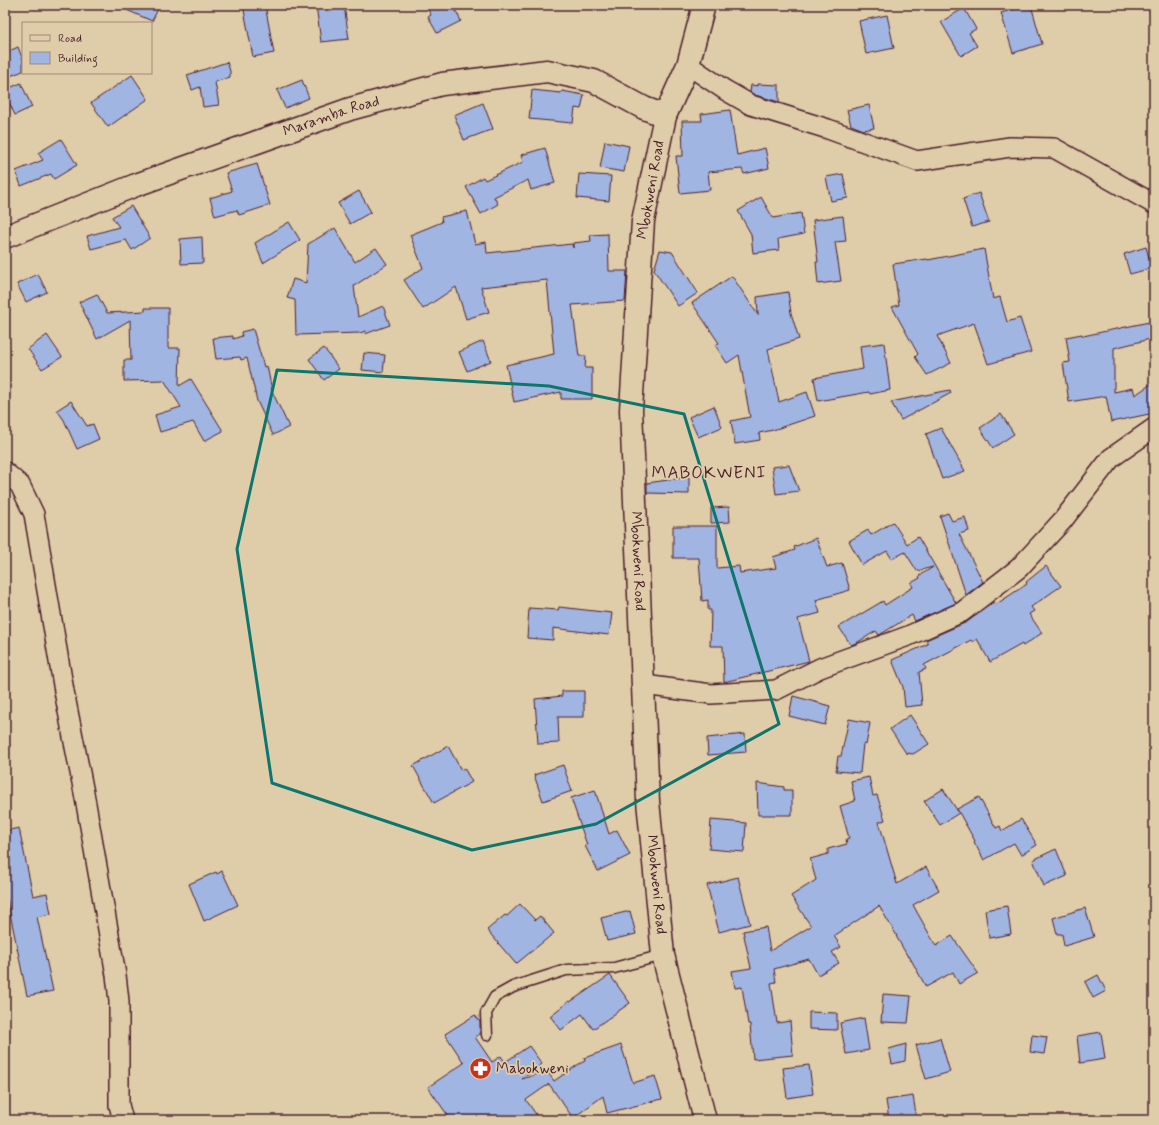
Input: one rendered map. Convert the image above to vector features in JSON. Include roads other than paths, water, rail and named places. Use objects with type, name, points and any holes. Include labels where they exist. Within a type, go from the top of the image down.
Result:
[{"type":"street","name":"Mbokweni Road","points":[[704,5],[688,65],[665,116],[643,221],[631,410],[648,801],[663,955],[705,1120]]},
{"type":"street","points":[[688,65],[751,105],[828,128],[917,161],[1010,147],[1054,148],[1154,204]]},
{"type":"street","name":"Maramba Road","points":[[5,237],[136,185],[336,114],[442,84],[547,71],[594,81],[644,108],[665,116]]},
{"type":"street","points":[[644,685],[711,694],[776,690],[820,668],[908,636],[962,612],[1019,568],[1063,520],[1111,458],[1154,428]]},
{"type":"street","points":[[5,472],[20,486],[34,514],[64,691],[85,798],[116,975],[119,1001],[119,1105],[123,1120]]},
{"type":"lane","points":[[487,1035],[486,1013],[495,997],[513,987],[566,970],[614,968],[663,955]]},
{"type":"place","name":"Mabokweni","points":[[480,1069]]},
{"type":"district","name":"MABOKWENI","points":[[709,473]]}]
